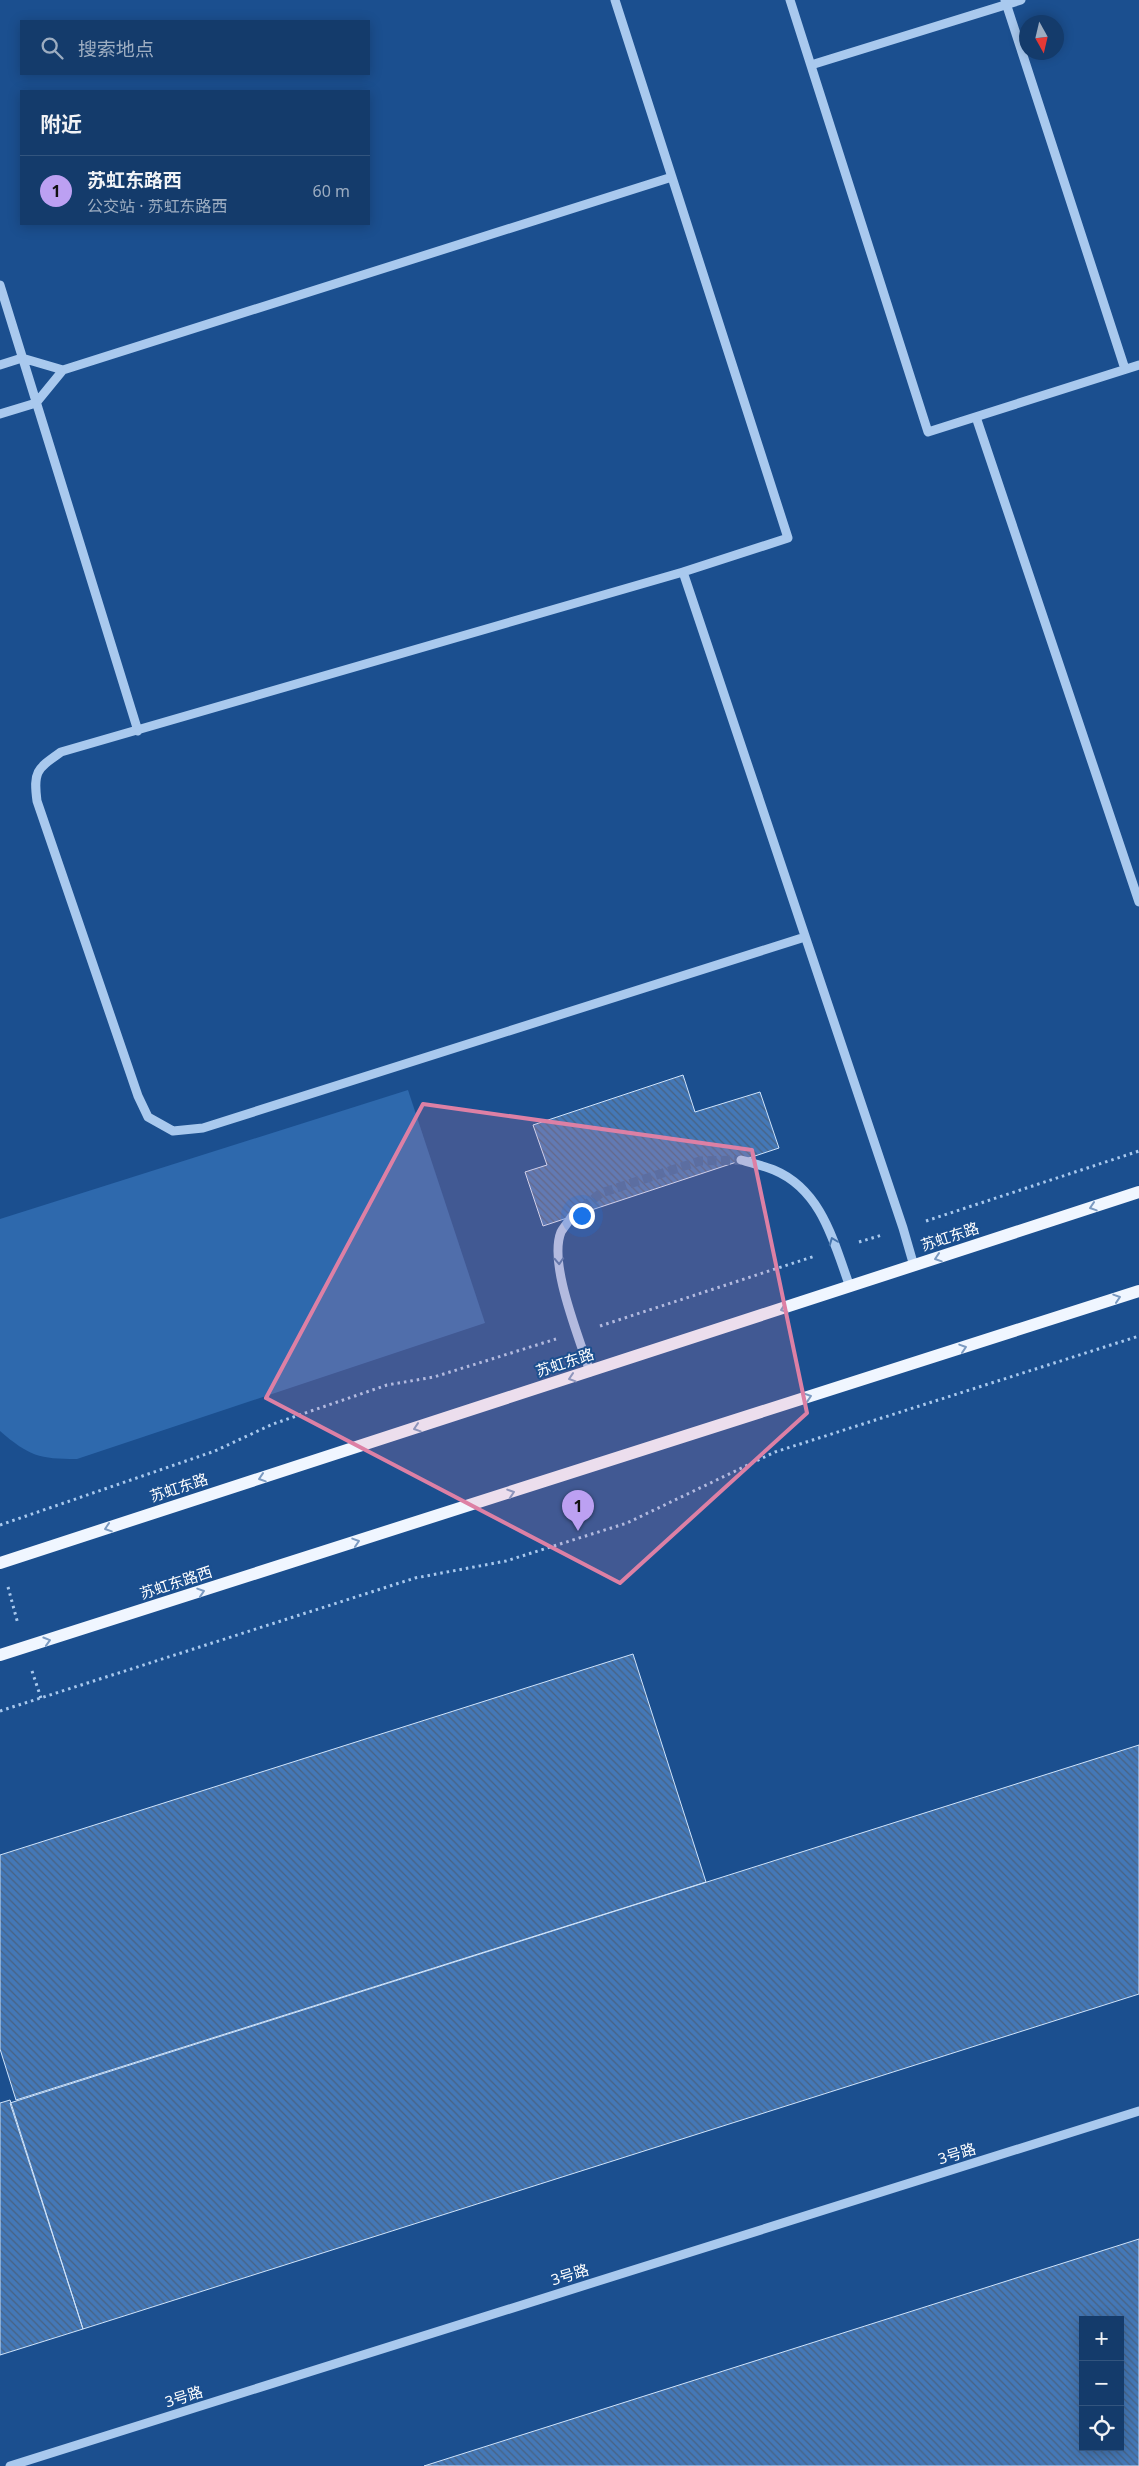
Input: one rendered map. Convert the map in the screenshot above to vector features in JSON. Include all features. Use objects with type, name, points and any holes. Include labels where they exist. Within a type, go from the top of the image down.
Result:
[{"type":"main road","name":"苏虹东路","points":[[0,1563],[1139,1192]]},
{"type":"main road","name":"苏虹东路西","points":[[0,1655],[1139,1291]]},
{"type":"lane","points":[[615,0],[788,538],[683,572],[61,752],[42,765],[34,779],[37,801],[138,1096],[148,1117],[173,1131],[212,1125],[805,938]]},
{"type":"lane","points":[[790,0],[928,432],[1139,365]]},
{"type":"lane","points":[[811,65],[1005,2],[1022,0]]},
{"type":"lane","points":[[1005,2],[1125,369]]},
{"type":"lane","points":[[0,414],[36,403],[64,370],[672,177]]},
{"type":"lane","points":[[0,286],[138,731]]},
{"type":"lane","points":[[0,365],[22,358],[64,370]]},
{"type":"lane","points":[[976,417],[1139,902]]},
{"type":"lane","points":[[683,572],[903,1228],[914,1266]]},
{"type":"lane","points":[[741,1160],[775,1171],[802,1189],[820,1210],[850,1287]]},
{"type":"lane","points":[[572,1216],[561,1233],[558,1259],[562,1283],[590,1372]]},
{"type":"lane","name":"3号路","points":[[10,2466],[1139,2111]]},
{"type":"path","points":[[0,1711],[415,1578],[506,1561],[627,1523],[776,1452],[1139,1336]]},
{"type":"highlighted area","points":[[423,1104],[752,1150],[807,1413],[620,1583],[266,1398]]},
{"type":"shaded area","points":[[408,1090],[485,1323],[77,1459],[44,1457],[35,1454],[19,1446],[0,1431],[0,1219]]},
{"type":"building","points":[[683,1075],[695,1112],[760,1092],[779,1148],[543,1226],[525,1172],[547,1165],[533,1125]]},
{"type":"building","points":[[633,1654],[706,1882],[16,2100],[0,2049],[0,1855]]},
{"type":"building","points":[[1139,1745],[1139,1994],[83,2329],[10,2103]]},
{"type":"building","points":[[10,2100],[83,2329],[0,2355],[0,2103]]},
{"type":"building","points":[[1139,2239],[1139,2466],[424,2466]]},
{"type":"tunnel","points":[[572,1216],[601,1193],[700,1161],[741,1160]]},
{"type":"place","name":"苏虹东路西","points":[[578,1531]]}]
